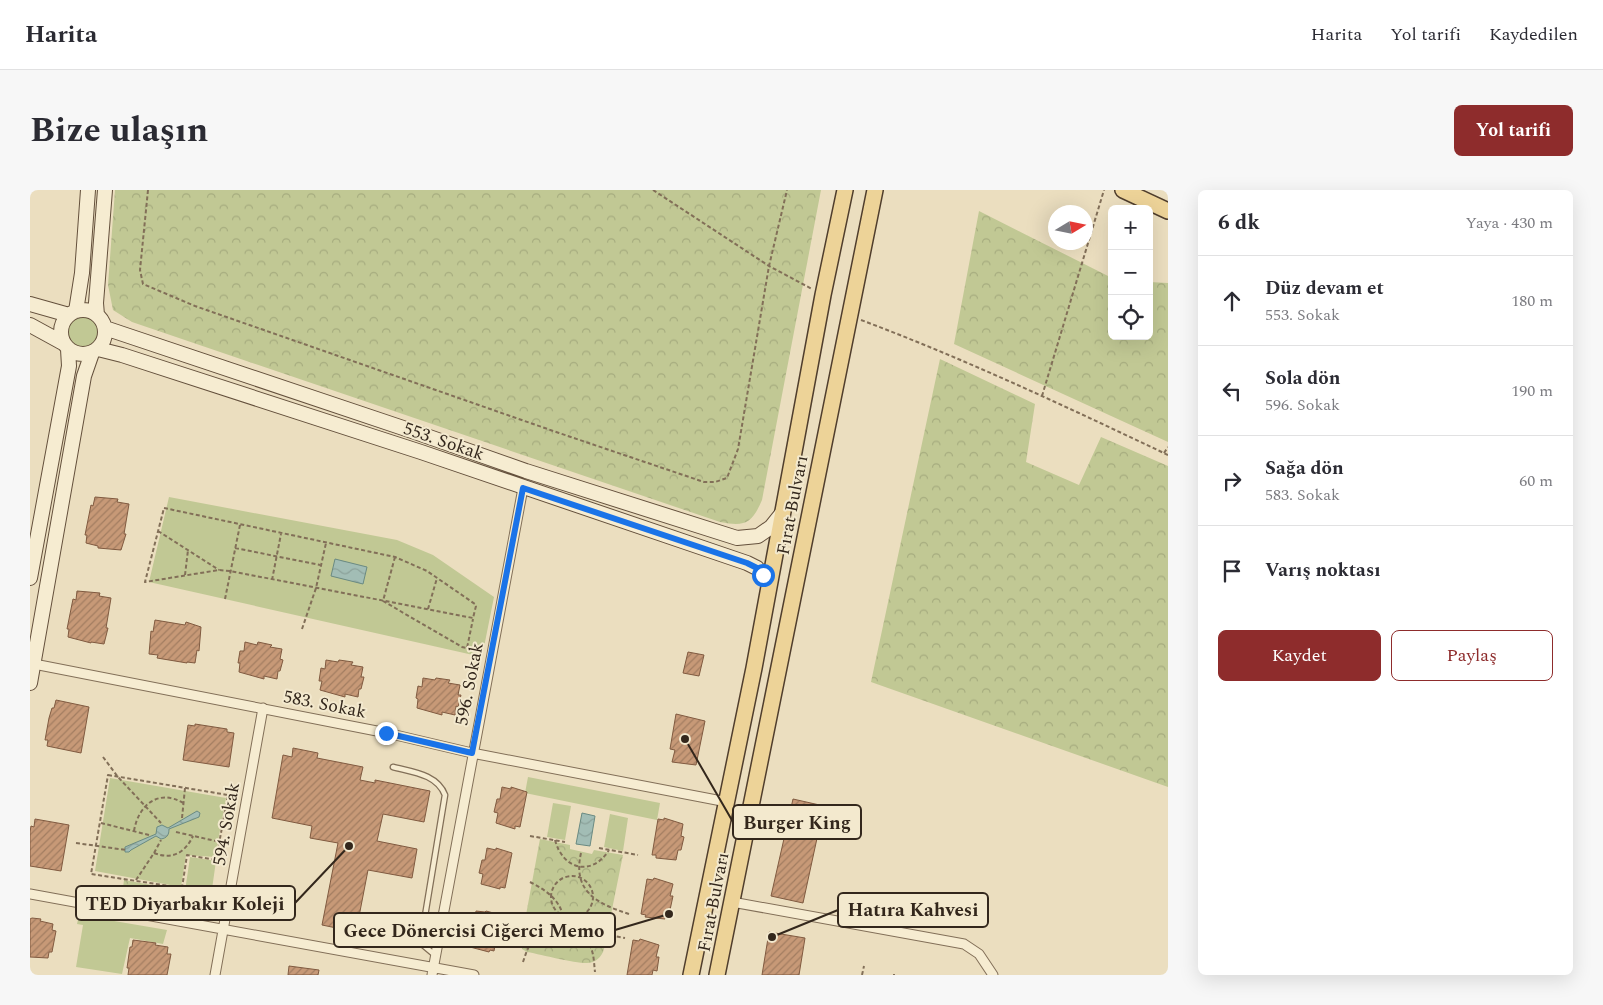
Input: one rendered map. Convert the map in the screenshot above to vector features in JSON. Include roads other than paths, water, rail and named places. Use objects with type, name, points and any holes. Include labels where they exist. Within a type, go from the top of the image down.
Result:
[{"type":"main road","points":[[30,578],[69,366],[61,328],[64,321],[72,313],[82,273],[88,190]]},
{"type":"main road","points":[[97,315],[96,303],[105,190]]},
{"type":"main road","name":"Fırat Bulvarı","points":[[691,975],[845,190]]},
{"type":"main road","name":"Fırat Bulvarı","points":[[718,975],[875,190]]},
{"type":"main road","points":[[1123,190],[1168,210]]},
{"type":"main road","points":[[30,304],[72,313],[91,311],[102,321],[105,328],[103,343],[95,351],[84,376],[30,683]]},
{"type":"main road","points":[[30,325],[79,354],[95,351]]},
{"type":"main road","points":[[105,328],[526,471],[737,538],[758,536],[771,527],[783,512]]},
{"type":"main road","name":"553. Sokak","points":[[95,351],[122,355],[421,452],[747,563],[757,568],[769,583]]},
{"type":"street","name":"596. Sokak","points":[[432,972],[523,488]]},
{"type":"street","name":"583. Sokak","points":[[34,664],[263,708],[472,753],[726,802]]},
{"type":"street","name":"594. Sokak","points":[[214,975],[263,708]]},
{"type":"street","points":[[30,894],[432,972],[474,975]]},
{"type":"street","points":[[732,902],[964,944],[979,954],[993,975]]},
{"type":"lane","points":[[393,767],[432,778],[442,788],[445,795],[422,934],[423,945],[436,956]]},
{"type":"water","points":[[335,559],[367,567],[363,584],[331,576]]},
{"type":"water","points":[[197,811],[200,813],[199,817],[169,829],[168,835],[165,838],[161,839],[156,836],[129,852],[125,852],[125,847],[156,834],[157,827],[162,825],[168,828]]},
{"type":"water","points":[[582,813],[595,816],[590,846],[576,844]]},
{"type":"place","name":"Burger King","points":[[685,739]]},
{"type":"place","name":"TED Diyarbakır Koleji","points":[[349,846]]},
{"type":"place","name":"Gece Dönercisi Ciğerci Memo","points":[[669,914]]},
{"type":"place","name":"Hatıra Kahvesi","points":[[772,937]]}]
